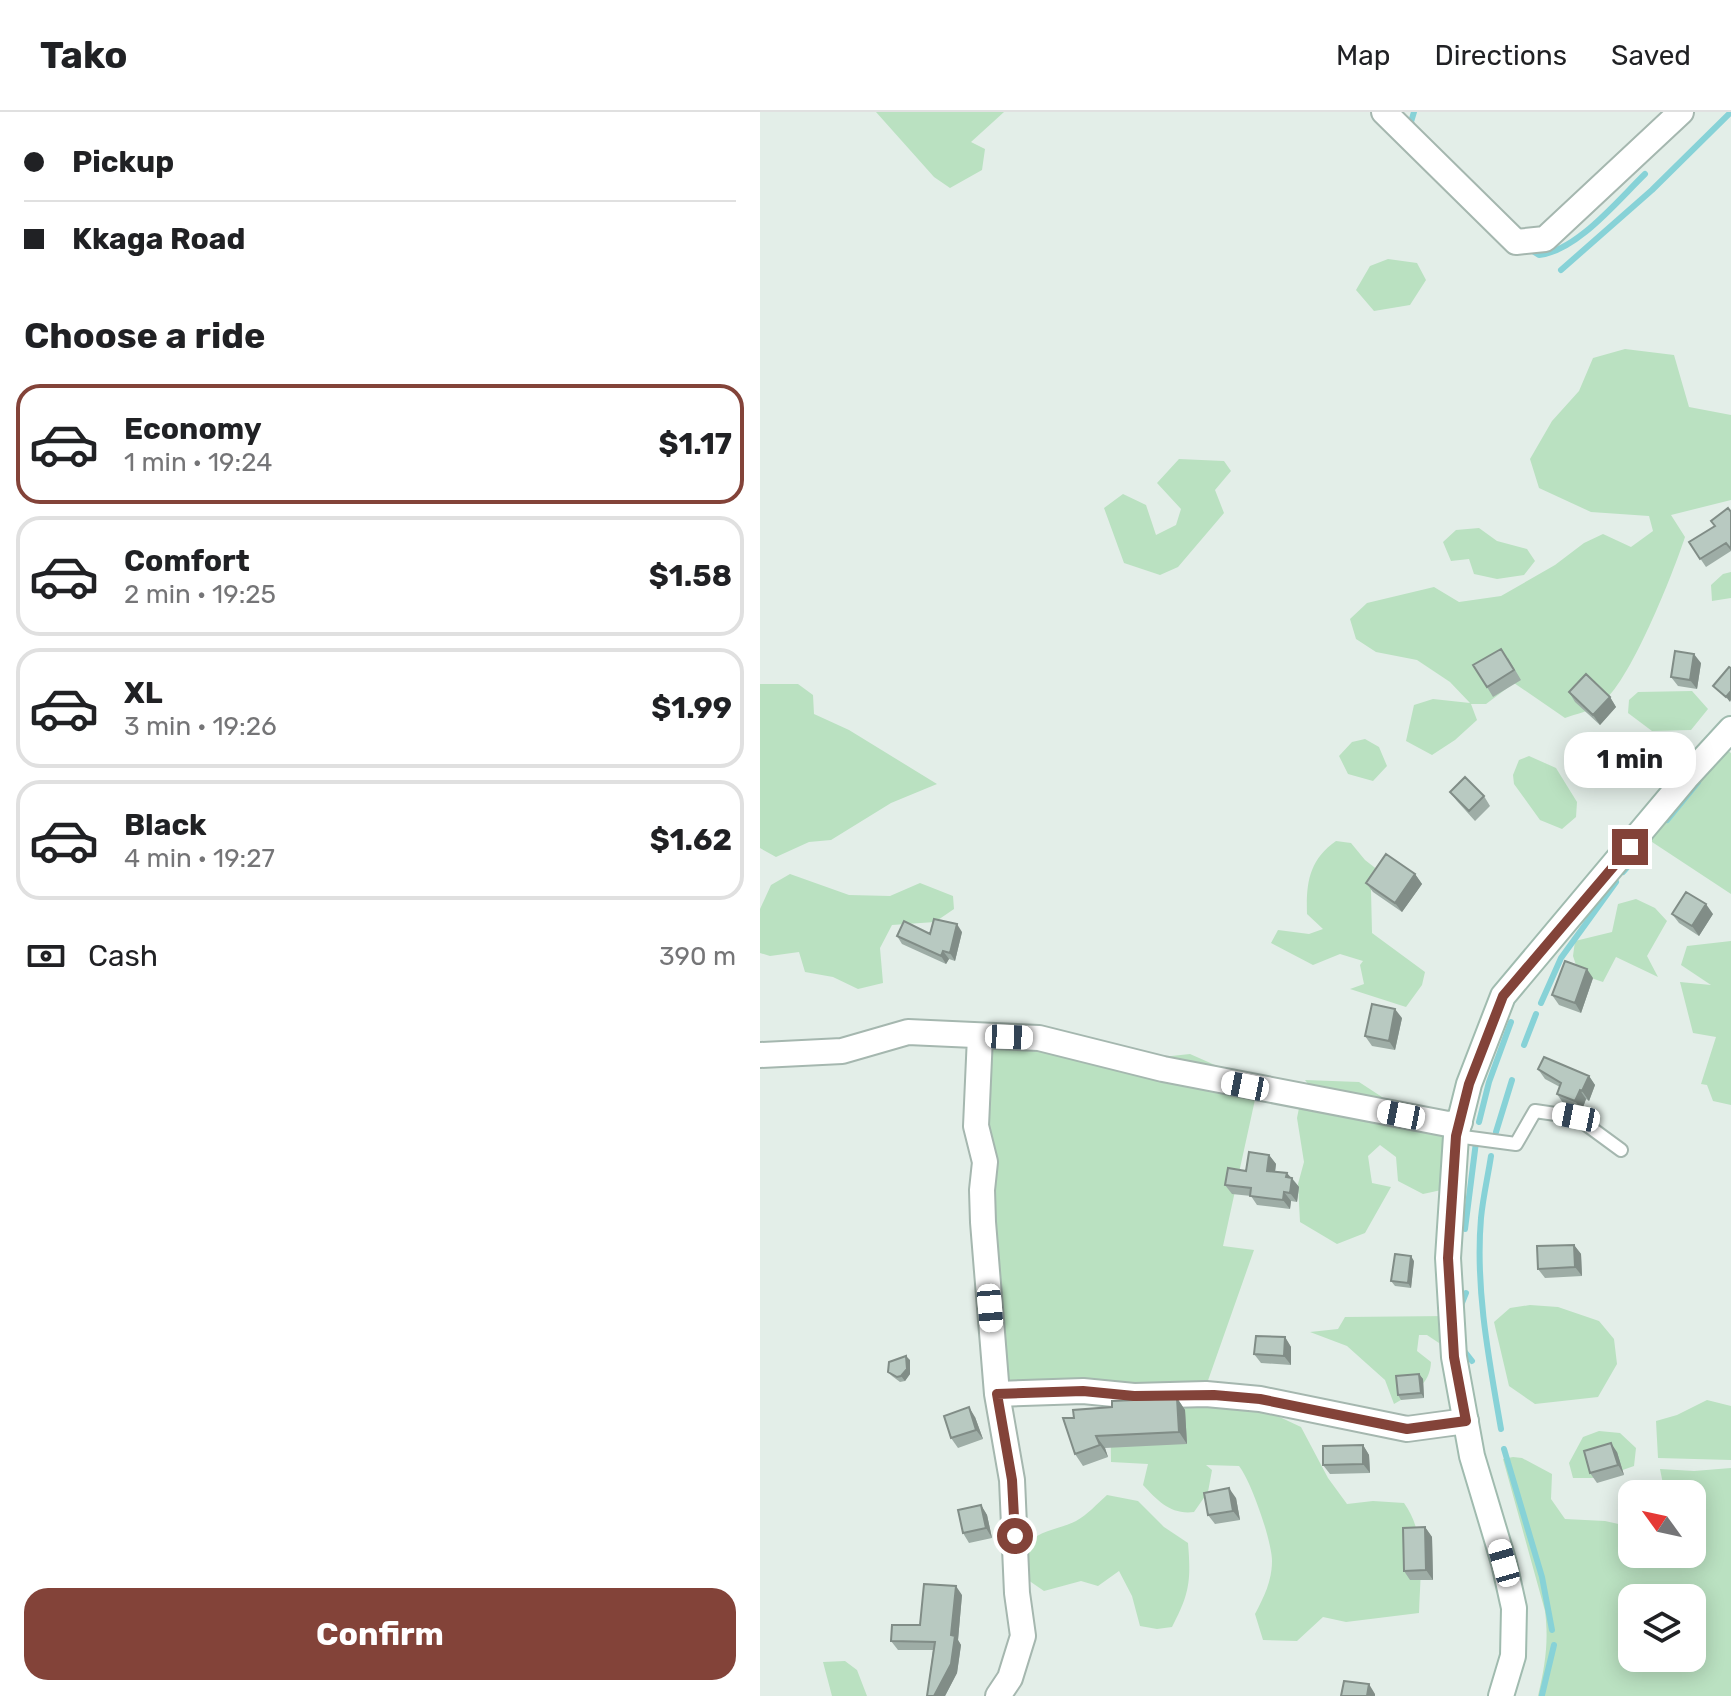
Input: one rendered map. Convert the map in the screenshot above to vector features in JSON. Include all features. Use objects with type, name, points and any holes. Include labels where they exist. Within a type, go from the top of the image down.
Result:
[{"type":"street","points":[[1384,112],[1516,242],[1545,239],[1681,112]]},
{"type":"street","points":[[1501,1696],[1513,1656],[1514,1608],[1472,1456],[1454,1357],[1448,1258],[1458,1129],[1469,1084],[1503,996],[1686,778],[1731,729]]},
{"type":"street","points":[[760,1055],[842,1051],[908,1032],[1039,1038],[1178,1073],[1448,1124],[1458,1129]]},
{"type":"street","points":[[980,1036],[976,1126],[985,1162],[983,1222],[997,1394],[1012,1480],[1017,1593],[1023,1636],[1010,1678],[998,1696]]},
{"type":"street","points":[[997,1394],[1083,1391],[1134,1396],[1214,1395],[1260,1399],[1407,1429],[1466,1421]]},
{"type":"lane","points":[[1458,1129],[1516,1144],[1535,1111],[1576,1117],[1621,1150]]},
{"type":"green space","points":[[876,112],[1004,112],[971,142],[985,149],[982,170],[950,188],[934,177]]},
{"type":"green space","points":[[1388,259],[1417,263],[1426,280],[1410,305],[1374,311],[1356,290],[1370,266]]},
{"type":"green space","points":[[1625,349],[1674,355],[1689,407],[1731,415],[1731,500],[1671,515],[1685,537],[1679,553],[1637,652],[1612,693],[1600,704],[1565,718],[1514,683],[1486,704],[1471,704],[1477,720],[1432,755],[1406,741],[1414,705],[1433,699],[1470,703],[1450,682],[1417,660],[1376,652],[1356,639],[1350,619],[1367,603],[1434,587],[1459,602],[1501,596],[1603,534],[1631,547],[1653,531],[1649,516],[1591,512],[1539,488],[1530,459],[1552,421],[1579,391],[1593,358]]},
{"type":"green space","points":[[1179,459],[1224,461],[1231,471],[1215,490],[1224,513],[1178,567],[1160,575],[1124,563],[1104,508],[1123,494],[1146,505],[1156,535],[1176,525],[1181,509],[1157,483]]},
{"type":"green space","points":[[1479,528],[1497,541],[1527,549],[1535,561],[1524,575],[1497,579],[1474,574],[1469,559],[1451,561],[1443,542],[1456,530]]},
{"type":"green space","points":[[1731,572],[1731,598],[1712,601],[1711,585],[1723,574]]},
{"type":"green space","points":[[760,684],[798,684],[813,695],[814,714],[849,730],[937,784],[891,803],[831,840],[809,842],[776,857],[760,848]]},
{"type":"green space","points":[[1692,691],[1708,709],[1691,730],[1652,731],[1628,713],[1629,700],[1638,692]]},
{"type":"green space","points":[[1365,739],[1379,747],[1387,766],[1373,781],[1348,774],[1339,756],[1352,742]]},
{"type":"green space","points":[[1723,747],[1731,753],[1731,894],[1646,838]]},
{"type":"green space","points":[[1529,756],[1556,768],[1577,802],[1576,817],[1562,829],[1540,820],[1514,784],[1513,775],[1519,760]]},
{"type":"green space","points":[[1336,841],[1351,843],[1365,860],[1383,874],[1371,890],[1372,933],[1425,972],[1422,985],[1406,1007],[1350,989],[1364,984],[1360,965],[1363,961],[1340,954],[1313,965],[1271,943],[1278,930],[1309,934],[1323,929],[1307,914],[1307,892],[1315,864]]},
{"type":"green space","points":[[790,874],[849,895],[890,896],[920,883],[953,896],[954,909],[935,922],[892,925],[880,948],[883,983],[858,989],[833,977],[805,972],[799,952],[770,956],[760,953],[760,909],[771,885]]},
{"type":"green space","points":[[1636,899],[1655,908],[1667,921],[1647,956],[1658,977],[1616,957],[1603,982],[1579,974],[1573,956],[1575,941],[1612,932],[1618,904]]},
{"type":"green space","points":[[1731,941],[1731,1105],[1713,1101],[1707,1085],[1701,1084],[1716,1037],[1693,1033],[1680,982],[1711,985],[1681,965],[1687,946]]},
{"type":"green space","points":[[991,1046],[1162,1057],[1190,1054],[1224,1069],[1256,1095],[1223,1246],[1254,1250],[1205,1389],[1001,1389],[985,1122]]},
{"type":"green space","points":[[1305,1080],[1359,1082],[1382,1097],[1394,1122],[1435,1131],[1452,1143],[1446,1189],[1423,1194],[1398,1181],[1396,1157],[1380,1145],[1368,1156],[1372,1183],[1391,1187],[1365,1233],[1337,1244],[1300,1222],[1298,1184],[1304,1162],[1297,1118],[1299,1108],[1317,1095]]},
{"type":"green space","points":[[1530,1305],[1558,1307],[1599,1321],[1614,1339],[1617,1364],[1598,1397],[1535,1404],[1509,1386],[1494,1322],[1510,1308]]},
{"type":"green space","points":[[1447,1316],[1447,1336],[1439,1343],[1427,1335],[1419,1335],[1417,1351],[1431,1362],[1424,1382],[1394,1404],[1385,1380],[1347,1346],[1310,1332],[1338,1329],[1345,1317]]},
{"type":"green space","points":[[1110,1398],[1175,1399],[1269,1412],[1301,1427],[1328,1478],[1347,1504],[1373,1501],[1404,1503],[1419,1542],[1419,1613],[1346,1622],[1323,1617],[1297,1641],[1263,1640],[1255,1614],[1269,1582],[1271,1552],[1260,1512],[1239,1466],[1206,1465],[1212,1470],[1208,1492],[1194,1512],[1166,1506],[1143,1485],[1148,1464],[1111,1462]]},
{"type":"green space","points":[[1707,1400],[1731,1406],[1731,1460],[1658,1458],[1656,1421],[1677,1415]]},
{"type":"green space","points":[[1599,1431],[1620,1433],[1636,1448],[1634,1466],[1600,1478],[1573,1478],[1569,1463],[1583,1437]]},
{"type":"green space","points":[[1522,1458],[1552,1474],[1551,1499],[1565,1519],[1618,1524],[1618,1568],[1706,1568],[1706,1480],[1662,1480],[1660,1469],[1694,1471],[1731,1468],[1731,1696],[1538,1696],[1546,1654],[1545,1611],[1503,1459]]},
{"type":"green space","points":[[1107,1495],[1138,1501],[1164,1527],[1188,1543],[1188,1586],[1172,1627],[1157,1629],[1140,1626],[1132,1596],[1119,1571],[1098,1586],[1081,1581],[1044,1591],[1028,1580],[1028,1543],[1039,1535],[1080,1519]]},
{"type":"green space","points":[[845,1661],[857,1670],[867,1696],[832,1696],[823,1662]]},
{"type":"building","points":[[1728,508],[1731,512],[1731,549],[1726,543],[1700,559],[1689,542],[1715,526],[1711,521]]},
{"type":"building","points":[[1501,649],[1514,670],[1487,687],[1473,665]]},
{"type":"building","points":[[1675,651],[1694,654],[1690,680],[1671,677]]},
{"type":"building","points":[[1729,667],[1731,691],[1726,697],[1713,686]]},
{"type":"building","points":[[1586,674],[1610,697],[1593,715],[1569,692]]},
{"type":"building","points":[[1465,777],[1484,796],[1469,811],[1450,792]]},
{"type":"building","points":[[1386,854],[1415,874],[1395,903],[1366,883]]},
{"type":"building","points":[[1686,892],[1706,904],[1692,926],[1672,914]]},
{"type":"building","points":[[934,919],[957,924],[950,953],[943,951],[941,956],[897,936],[904,921],[930,934]]},
{"type":"building","points":[[1565,961],[1587,969],[1575,1003],[1552,995]]},
{"type":"building","points":[[1372,1004],[1395,1009],[1389,1041],[1365,1036]]},
{"type":"building","points":[[1544,1057],[1589,1076],[1575,1101],[1557,1094],[1561,1083],[1538,1069]]},
{"type":"building","points":[[1249,1152],[1269,1155],[1267,1171],[1287,1173],[1286,1177],[1292,1178],[1290,1193],[1284,1192],[1283,1200],[1250,1196],[1251,1188],[1225,1185],[1228,1168],[1246,1171]]},
{"type":"building","points":[[1574,1245],[1575,1267],[1538,1269],[1537,1246]]},
{"type":"building","points":[[1395,1254],[1411,1256],[1408,1283],[1391,1281]]},
{"type":"building","points":[[1256,1336],[1285,1337],[1284,1356],[1254,1354]]},
{"type":"building","points":[[906,1356],[907,1369],[901,1376],[888,1372],[889,1362]]},
{"type":"building","points":[[1419,1374],[1421,1393],[1398,1395],[1396,1376]]},
{"type":"building","points":[[1177,1398],[1179,1432],[1096,1436],[1100,1445],[1075,1454],[1063,1418],[1074,1418],[1073,1410],[1112,1407],[1112,1401]]},
{"type":"building","points":[[969,1407],[976,1430],[951,1438],[944,1416]]},
{"type":"building","points":[[1611,1443],[1618,1465],[1590,1473],[1584,1451]]},
{"type":"building","points":[[1363,1445],[1363,1464],[1323,1465],[1323,1446]]},
{"type":"building","points":[[1229,1488],[1233,1511],[1208,1515],[1204,1493]]},
{"type":"building","points":[[981,1505],[986,1528],[963,1533],[958,1510]]},
{"type":"building","points":[[1425,1527],[1426,1570],[1404,1571],[1403,1528]]},
{"type":"building","points":[[924,1584],[956,1586],[951,1664],[934,1696],[927,1696],[935,1642],[891,1641],[892,1625],[920,1625]]},
{"type":"building","points":[[1344,1681],[1369,1684],[1367,1696],[1341,1696]]},
{"type":"waterway","points":[[1413,128],[1414,112]]},
{"type":"waterway","points":[[1561,270],[1652,190],[1731,112]]},
{"type":"waterway","points":[[1528,248],[1539,255],[1568,244],[1596,223],[1645,174]]},
{"type":"waterway","points":[[1667,820],[1698,782]]},
{"type":"waterway","points":[[1635,857],[1649,840]]},
{"type":"waterway","points":[[1623,872],[1631,863]]},
{"type":"waterway","points":[[1541,1003],[1561,958],[1616,882]]},
{"type":"waterway","points":[[1524,1045],[1536,1014]]},
{"type":"waterway","points":[[1479,1122],[1489,1082],[1511,1022]]},
{"type":"waterway","points":[[1496,1132],[1512,1080]]},
{"type":"waterway","points":[[1465,1229],[1476,1142]]},
{"type":"waterway","points":[[1491,1156],[1481,1218],[1480,1271],[1484,1324],[1501,1429]]},
{"type":"waterway","points":[[1460,1308],[1466,1293]]},
{"type":"waterway","points":[[1461,1347],[1472,1361]]},
{"type":"waterway","points":[[1504,1449],[1542,1577],[1552,1630]]},
{"type":"waterway","points":[[1542,1695],[1554,1645]]},
{"type":"route","points":[[1015,1536],[1012,1480],[997,1394],[1083,1391],[1134,1396],[1206,1394],[1260,1399],[1407,1429],[1466,1421],[1454,1357],[1448,1258],[1456,1136],[1469,1084],[1503,996],[1630,847]]}]
